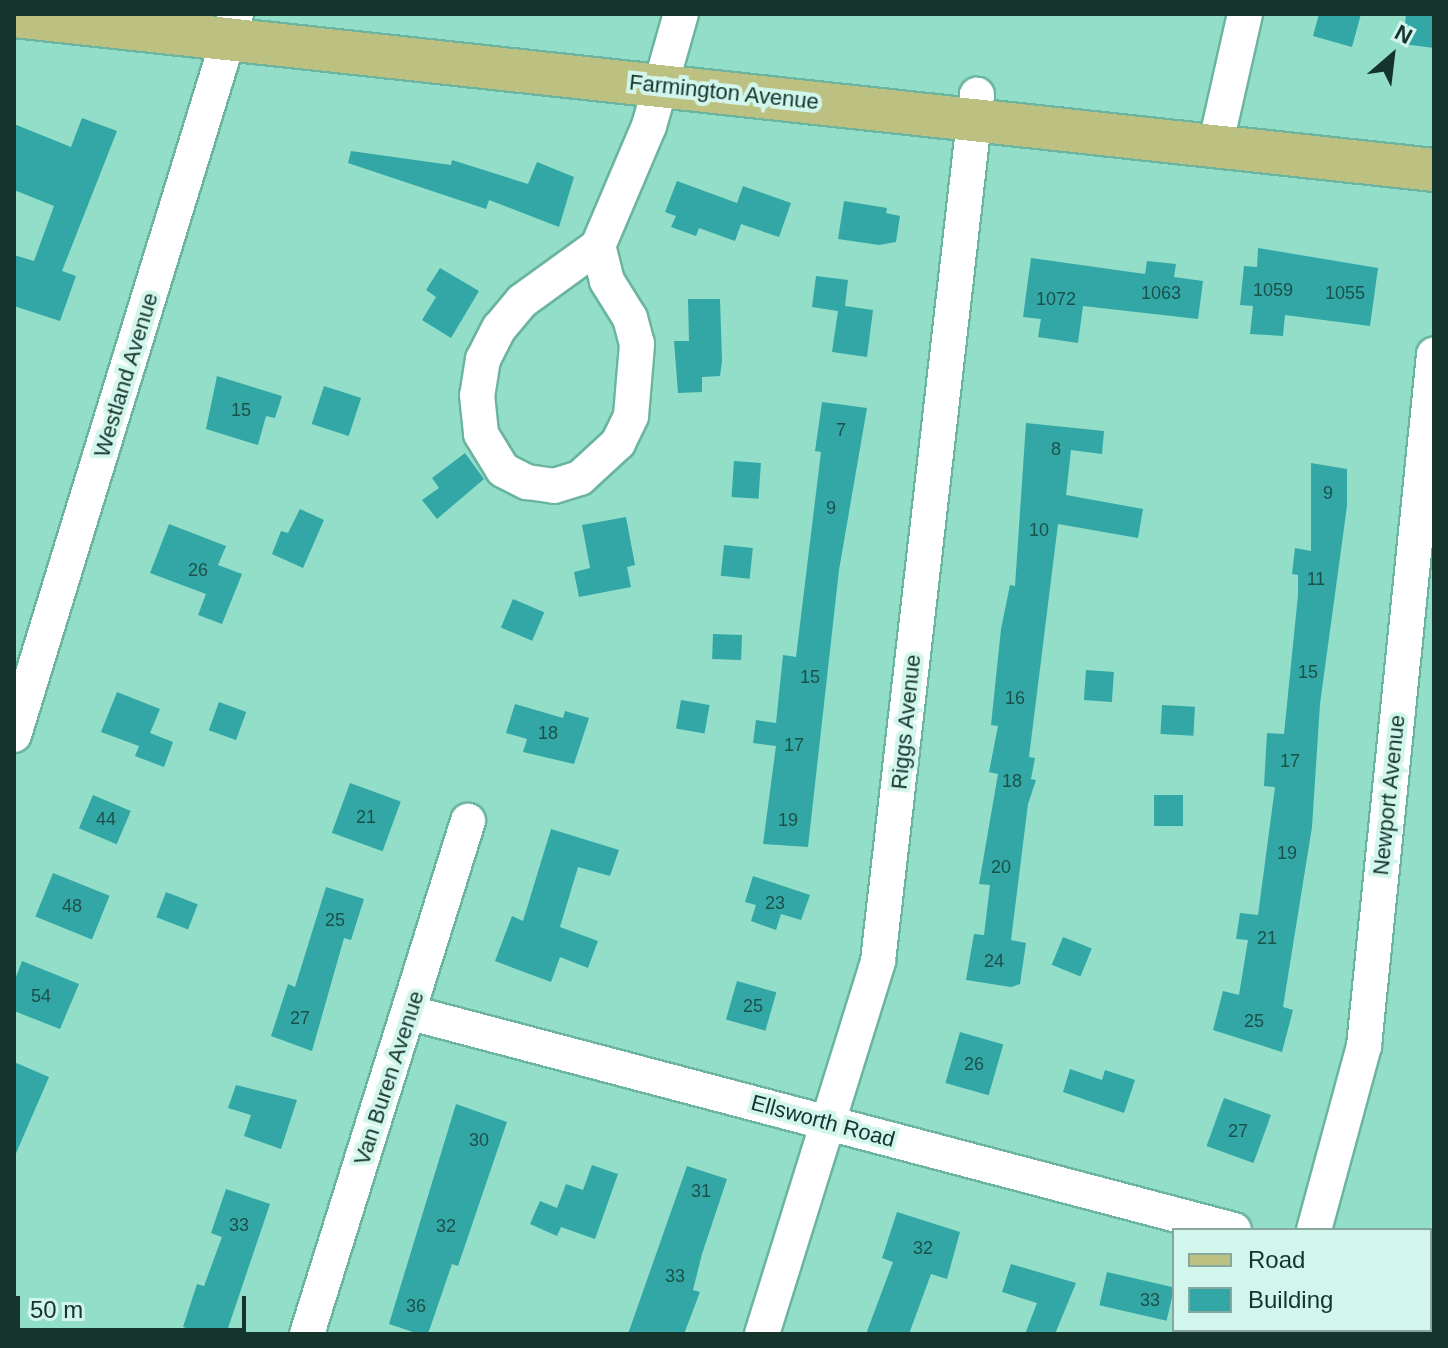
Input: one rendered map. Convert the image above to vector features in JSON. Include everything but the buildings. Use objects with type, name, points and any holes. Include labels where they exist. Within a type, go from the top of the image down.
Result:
[{"type":"main road","name":"Farmington Avenue","points":[[14,16],[237,22],[1216,134],[1434,170]]},
{"type":"main road","name":"Farmington Avenue","points":[[1216,134],[1434,145]]},
{"type":"street","points":[[598,246],[607,281],[630,318],[637,344],[631,416],[618,443],[580,478],[554,486],[527,482],[503,470],[481,434],[477,395],[483,359],[499,328],[522,301],[598,246],[668,73],[681,14]]},
{"type":"street","points":[[1216,134],[1245,14]]},
{"type":"street","name":"Westland Avenue","points":[[14,735],[237,22]]},
{"type":"street","name":"Riggs Avenue","points":[[762,1334],[878,961],[975,107]]},
{"type":"street","name":"Newport Avenue","points":[[1315,1228],[1364,1046],[1434,355]]},
{"type":"street","name":"Van Buren Avenue","points":[[307,1334],[411,1013],[468,821]]},
{"type":"street","name":"Ellsworth Road","points":[[411,1013],[1226,1228]]}]
